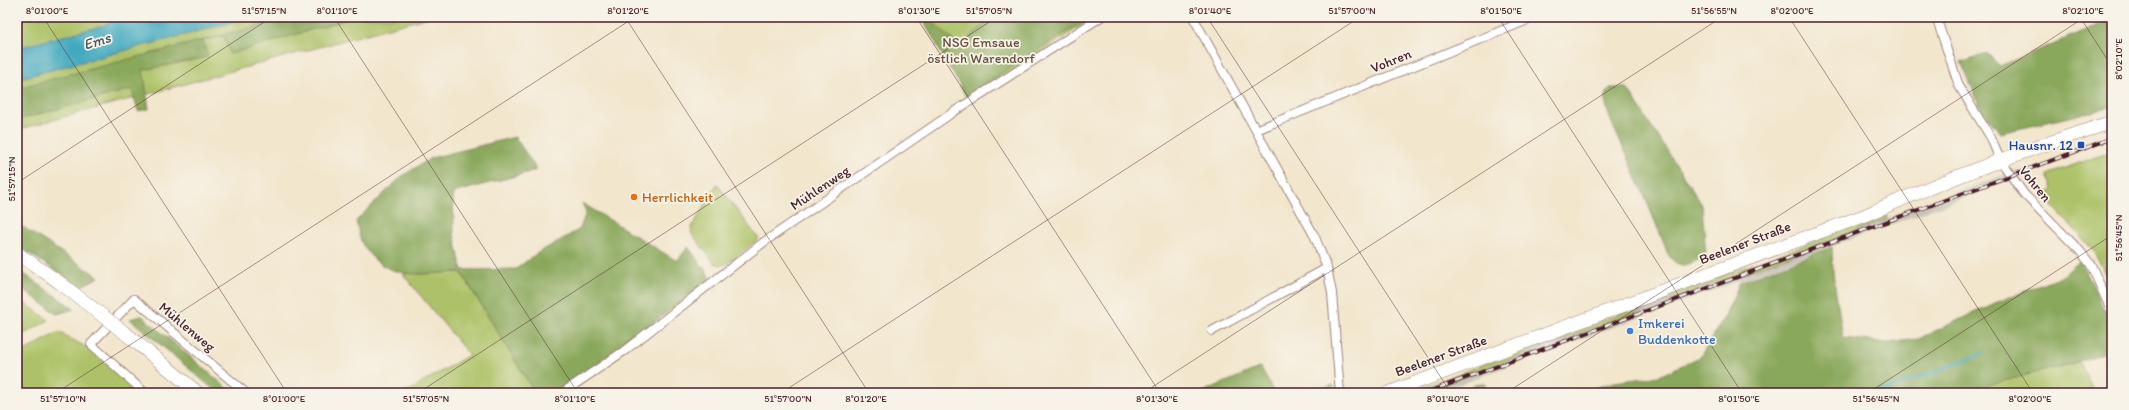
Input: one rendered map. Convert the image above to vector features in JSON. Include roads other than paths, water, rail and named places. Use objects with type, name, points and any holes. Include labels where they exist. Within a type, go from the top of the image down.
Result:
[{"type":"main road","name":"Beelener Straße","points":[[1388,393],[1866,215],[1932,185],[2112,122]]},
{"type":"main road","points":[[17,254],[59,282],[130,337],[198,393]]},
{"type":"street","name":"Mühlenweg","points":[[562,393],[624,351],[777,233],[956,111],[1101,17]]},
{"type":"street","points":[[1193,17],[1315,237],[1327,268],[1332,293],[1340,393]]},
{"type":"street","name":"Vohren","points":[[1256,130],[1535,17]]},
{"type":"street","name":"Vohren","points":[[1936,17],[1959,86],[1991,138],[2000,160],[2024,194],[2080,250],[2090,265],[2112,312]]},
{"type":"street","points":[[1212,331],[1327,268]]},
{"type":"street","name":"Mühlenweg","points":[[145,393],[91,344],[134,299],[246,393]]},
{"type":"water","name":"Ems","points":[[124,17],[253,17],[17,79],[17,48],[101,26]]},
{"type":"waterway","points":[[1870,393],[1893,388],[1984,353]]},
{"type":"railway","points":[[1425,393],[2112,138]]},
{"type":"place","name":"Hausnr. 12","points":[[2081,145]]},
{"type":"place","name":"Herrlichkeit","points":[[634,197]]},
{"type":"place","name":"Imkerei Buddenkotte","points":[[1630,331]]},
{"type":"park label","name":"NSG Emsaue östlich Warendorf","points":[[981,50]]}]
